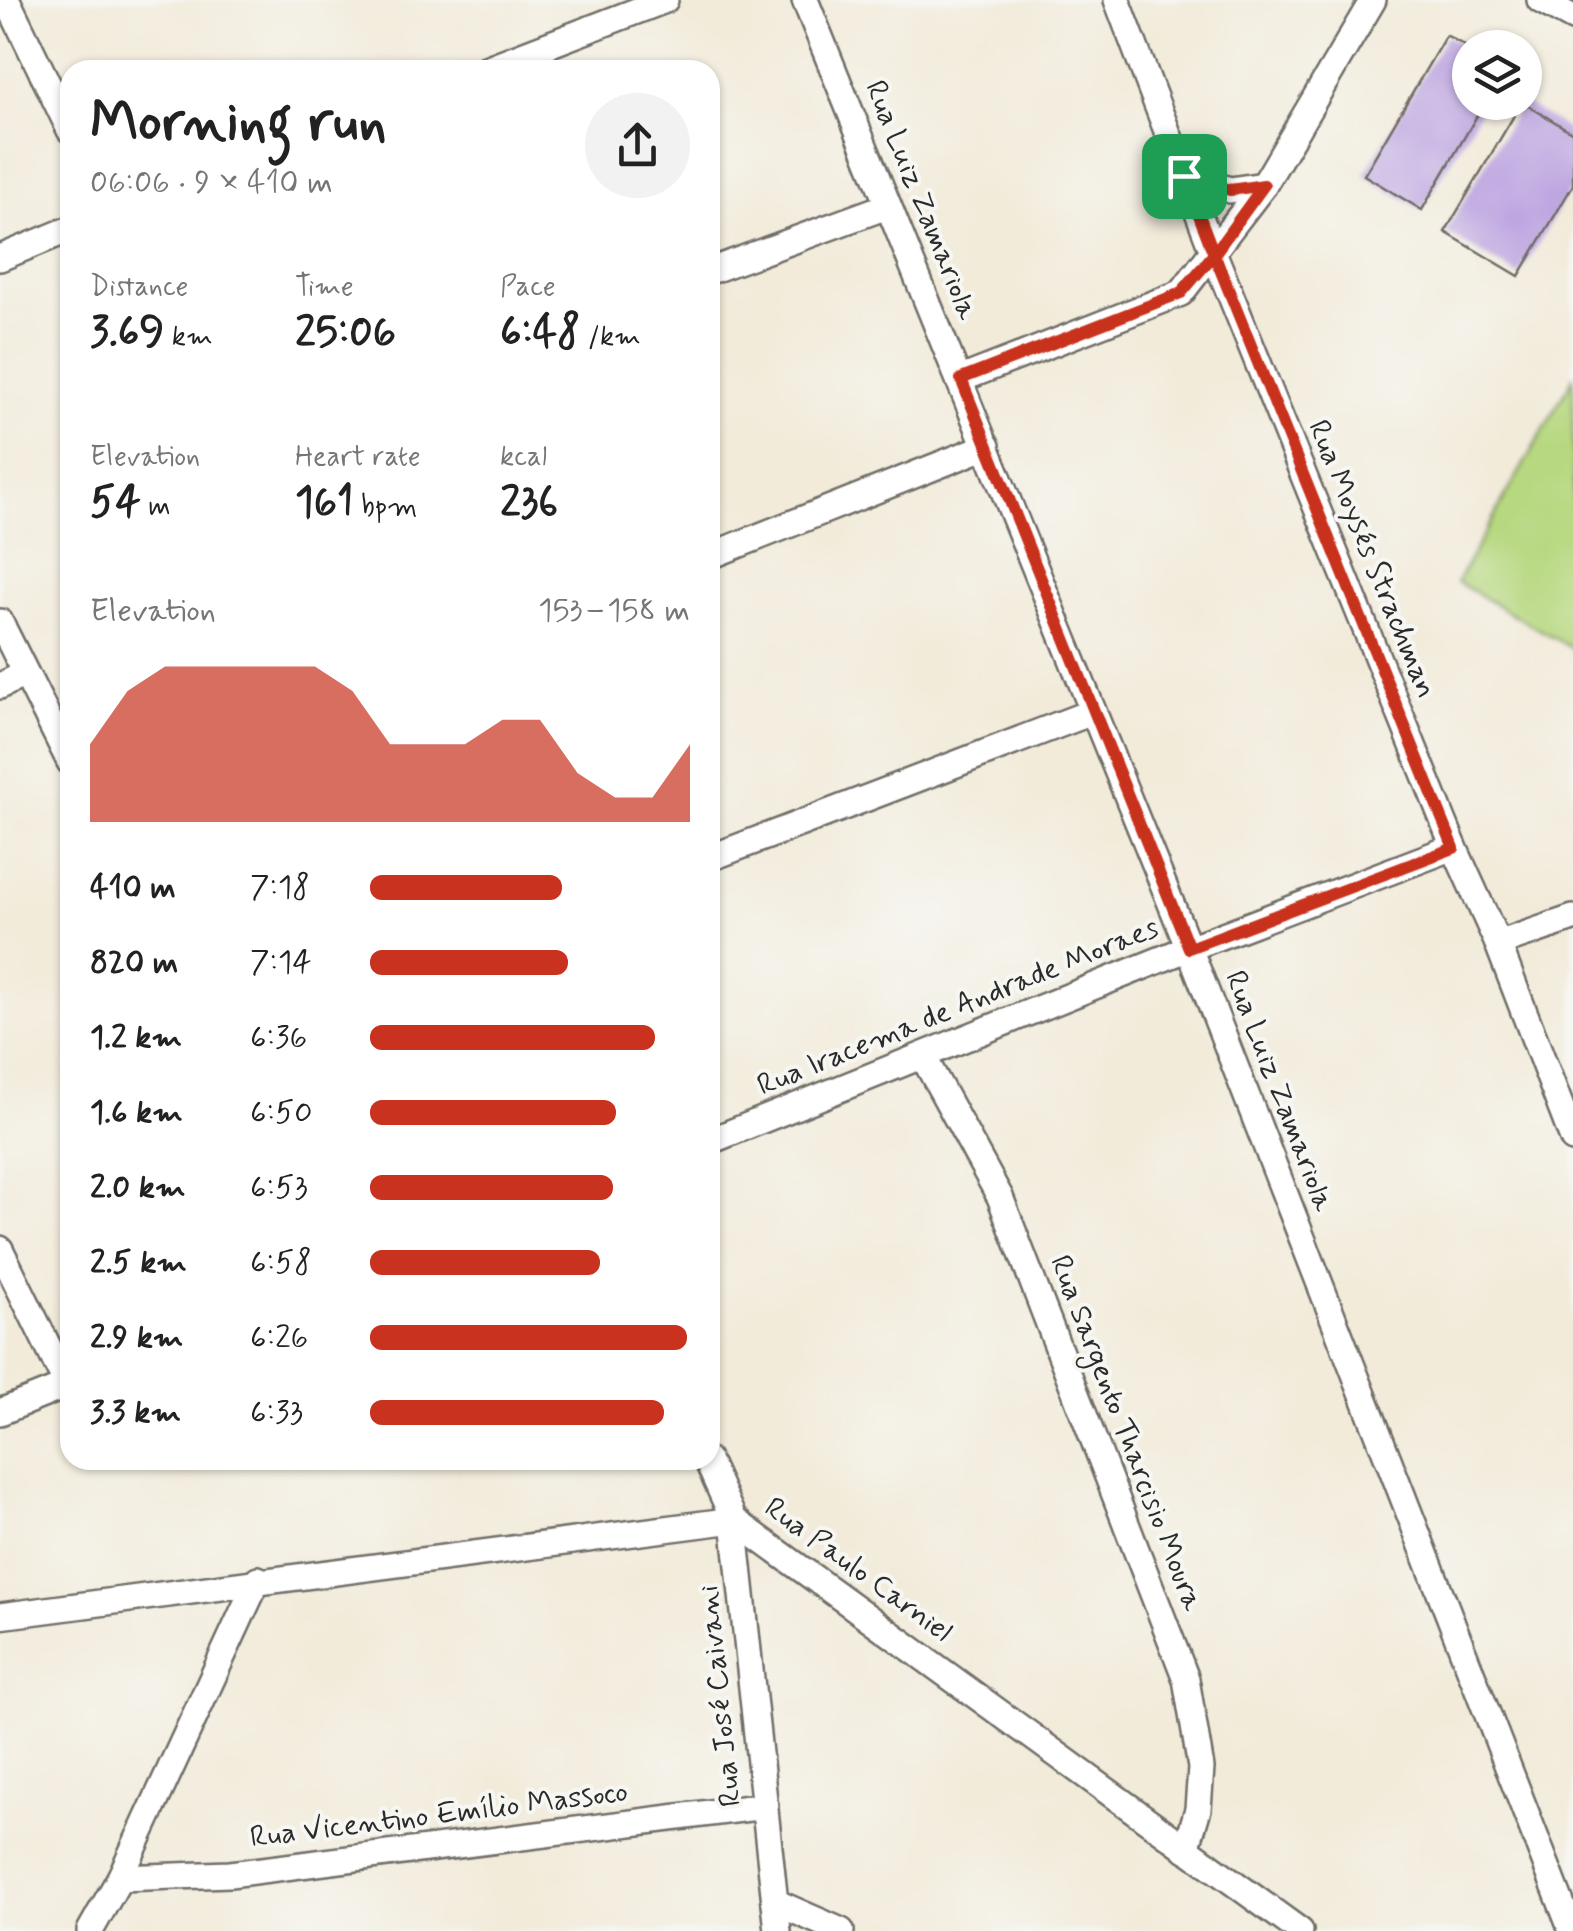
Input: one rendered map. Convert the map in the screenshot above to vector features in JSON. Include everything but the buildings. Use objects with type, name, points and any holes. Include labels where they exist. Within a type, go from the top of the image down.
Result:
[{"type":"street","points":[[7,0],[60,109]]},
{"type":"street","points":[[509,60],[666,0]]},
{"type":"street","name":"Rua Luiz Zamariola","points":[[805,0],[1189,948],[1572,1931]]},
{"type":"street","name":"Rua Moysés Strachman","points":[[1117,0],[1214,254],[1454,848],[1498,944],[1573,1140]]},
{"type":"street","points":[[961,379],[1181,293],[1264,185],[1372,0]]},
{"type":"street","points":[[1540,0],[1573,18]]},
{"type":"street","points":[[1184,176],[1230,190],[1264,185]]},
{"type":"street","points":[[720,267],[888,206]]},
{"type":"street","points":[[0,258],[60,233]]},
{"type":"street","points":[[720,552],[987,446]]},
{"type":"street","points":[[0,622],[60,743]]},
{"type":"street","points":[[0,686],[24,674]]},
{"type":"street","points":[[720,854],[1092,712]]},
{"type":"street","name":"Rua Iracema de Andrade Moraes","points":[[720,1137],[1189,948],[1454,848]]},
{"type":"street","points":[[1498,944],[1573,918]]},
{"type":"street","name":"Rua Sargento Tharcisio Moura","points":[[924,1058],[1000,1197],[1186,1679],[1201,1768],[1198,1809],[1186,1849]]},
{"type":"street","points":[[0,1249],[60,1366]]},
{"type":"street","points":[[0,1412],[60,1388]]},
{"type":"street","name":"Rua José Caivani","points":[[712,1470],[734,1520],[778,1931]]},
{"type":"street","name":"Rua Paulo Carniel","points":[[0,1616],[258,1579],[734,1520],[1300,1931]]},
{"type":"street","points":[[90,1931],[120,1878],[258,1579]]},
{"type":"street","name":"Rua Vicentino Emílio Massoco","points":[[120,1878],[230,1874],[765,1806]]},
{"type":"street","points":[[775,1902],[841,1931]]},
{"type":"green space","points":[[1573,378],[1573,649],[1457,582]]},
{"type":"route","points":[[1184,176],[1214,254],[1181,293],[961,379],[1189,948],[1454,848],[1214,254],[1264,185],[1230,190],[1184,176]]}]
